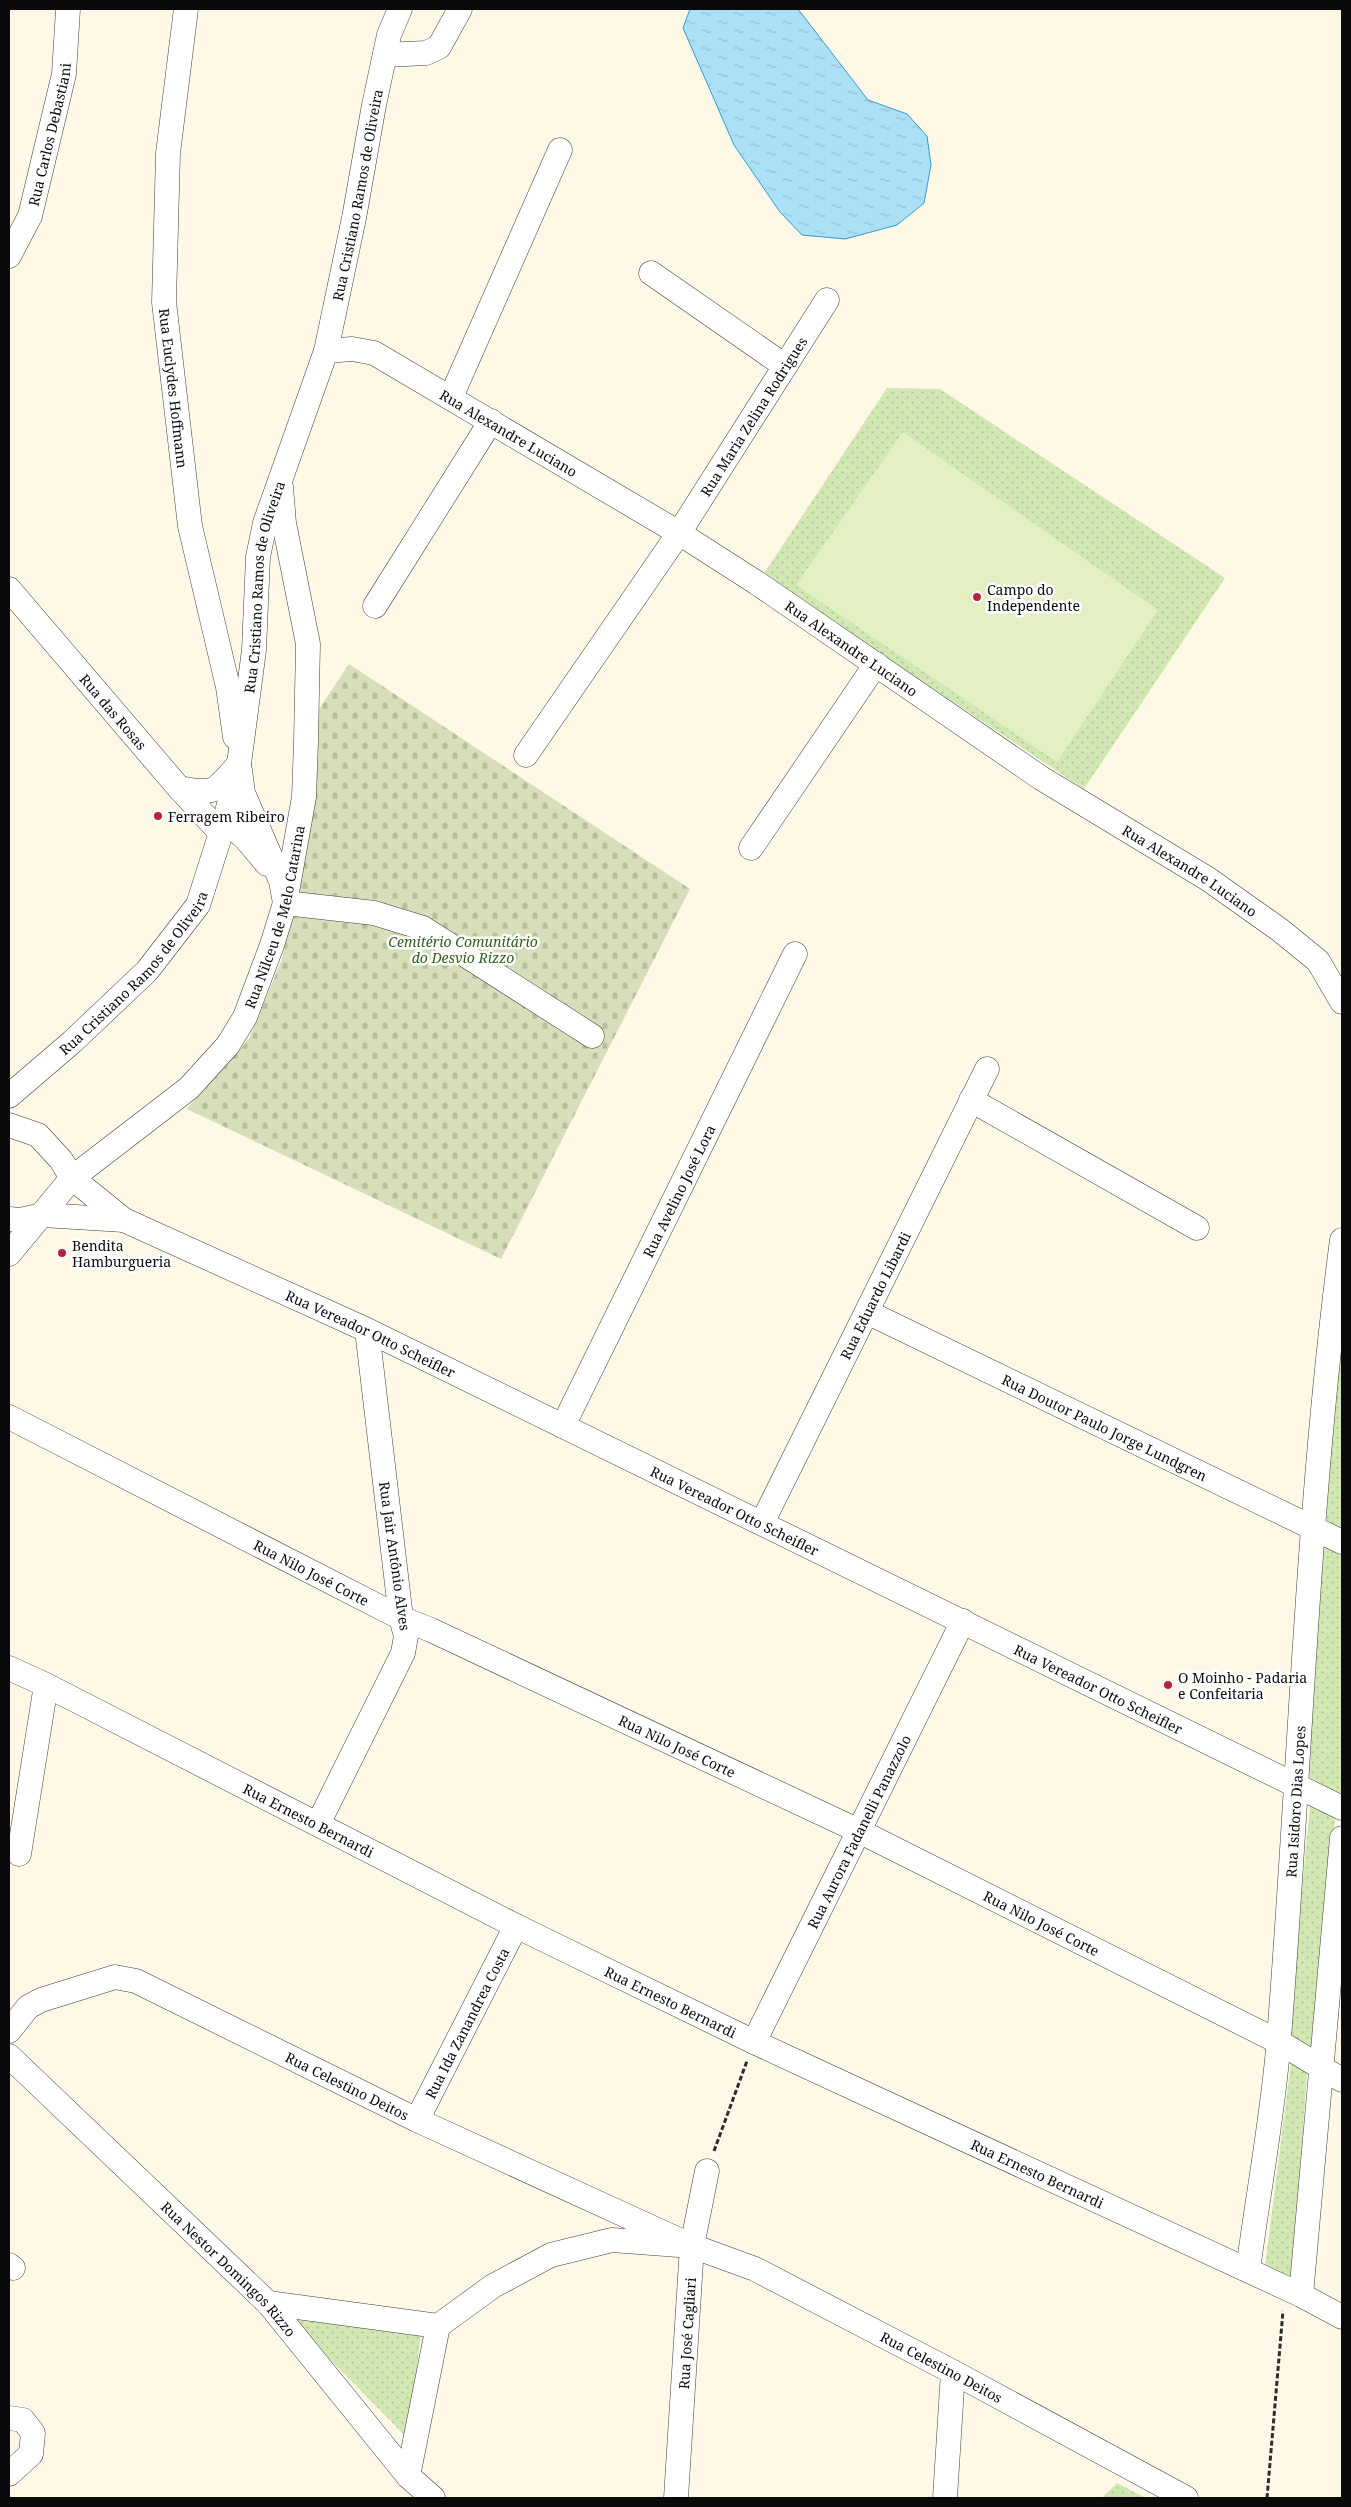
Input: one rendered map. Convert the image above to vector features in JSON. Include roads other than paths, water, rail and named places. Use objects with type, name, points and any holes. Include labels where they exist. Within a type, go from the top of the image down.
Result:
[{"type":"street","name":"Rua Carlos Debastiani","points":[[9,256],[30,216],[64,74],[68,9]]},
{"type":"street","name":"Rua Euclydes Hoffmann","points":[[186,9],[168,153],[164,302],[169,363],[190,526],[228,687],[239,764]]},
{"type":"street","name":"Rua Cristiano Ramos de Oliveira","points":[[9,1096],[72,1042],[146,971],[198,905],[223,827],[239,764],[254,650],[258,557],[265,523],[326,351],[389,35],[400,9]]},
{"type":"street","points":[[385,55],[426,53],[439,47],[460,9]]},
{"type":"street","points":[[451,397],[560,150]]},
{"type":"street","points":[[651,273],[785,366]]},
{"type":"street","name":"Rua Maria Zelina Rodrigues","points":[[526,755],[679,533],[827,300]]},
{"type":"street","name":"Rua Alexandre Luciano","points":[[326,351],[352,349],[374,353],[679,533],[876,664],[1042,778],[1208,879],[1280,930],[1318,961],[1342,1002]]},
{"type":"street","points":[[375,606],[491,421]]},
{"type":"street","name":"Rua Nilceu de Melo Catarina","points":[[9,1254],[72,1178],[189,1088],[228,1045],[245,1017],[272,945],[304,797],[308,644],[284,523],[280,481]]},
{"type":"street","name":"Rua das Rosas","points":[[9,589],[179,788],[223,827],[246,839],[283,892]]},
{"type":"street","points":[[752,848],[876,664]]},
{"type":"street","points":[[179,788],[204,793],[217,788],[239,764]]},
{"type":"street","points":[[239,764],[243,794],[283,892],[374,913],[423,928],[592,1036]]},
{"type":"street","name":"Rua Avelino José Lora","points":[[562,1426],[795,954]]},
{"type":"street","name":"Rua Eduardo Libardi","points":[[762,1523],[986,1068]]},
{"type":"street","points":[[971,1100],[1197,1228]]},
{"type":"street","name":"Rua Vereador Otto Scheifler","points":[[9,1125],[38,1135],[61,1160],[72,1178],[124,1220],[367,1330],[1342,1808]]},
{"type":"street","name":"Rua Vereador Otto Scheifler","points":[[9,1220],[20,1220],[43,1215],[124,1220]]},
{"type":"street","name":"Rua Isidoro Dias Lopes","points":[[1248,2270],[1279,2042],[1313,1527],[1336,1331],[1342,1240]]},
{"type":"street","name":"Rua Doutor Paulo Jorge Lundgren","points":[[866,1312],[1342,1542]]},
{"type":"street","name":"Rua Jair Antônio Alves","points":[[318,1824],[403,1653],[406,1636],[400,1618],[367,1330]]},
{"type":"street","name":"Rua Nilo José Corte","points":[[9,1417],[400,1618],[431,1630],[859,1831],[1279,2042],[1333,2074]]},
{"type":"street","name":"Rua Aurora Fadanelli Panazzolo","points":[[754,2042],[963,1621]]},
{"type":"street","name":"Rua Ernesto Bernardi","points":[[9,1668],[46,1685],[516,1926],[754,2042],[1293,2291],[1342,2317]]},
{"type":"street","points":[[19,1854],[46,1685]]},
{"type":"street","points":[[1293,2291],[1333,2074],[1342,1838]]},
{"type":"street","name":"Rua Ida Zanandrea Costa","points":[[417,2120],[516,1926]]},
{"type":"street","name":"Rua Celestino Deitos","points":[[9,2031],[28,2007],[42,2000],[115,1977],[136,1981],[417,2120],[692,2246],[755,2270],[952,2372],[1186,2498]]},
{"type":"street","name":"Rua Nestor Domingos Rizzo","points":[[9,2056],[268,2303],[408,2476],[433,2498]]},
{"type":"street","name":"Rua José Cagliari","points":[[676,2498],[692,2246],[707,2171]]},
{"type":"street","name":"Rua Celestino Deitos","points":[[438,2326],[493,2286],[551,2255],[612,2240],[692,2246]]},
{"type":"street","points":[[268,2303],[438,2326],[408,2476]]},
{"type":"street","points":[[945,2498],[952,2372]]},
{"type":"street","points":[[9,2418],[23,2420],[33,2433],[31,2454],[9,2474]]},
{"type":"water","points":[[690,9],[798,9],[868,100],[907,114],[927,136],[931,165],[924,203],[897,225],[845,239],[802,235],[780,212],[734,145],[683,28]]},
{"type":"place","name":"Campo do Independente","points":[[977,597]]},
{"type":"place","name":"Ferragem Ribeiro","points":[[158,816]]},
{"type":"place","name":"Bendita Hamburgueria","points":[[62,1253]]},
{"type":"place","name":"O Moinho - Padaria e Confeitaria","points":[[1168,1685]]},
{"type":"park label","name":"Cemitério Comunitário do Desvio Rizzo","points":[[463,950]]}]
